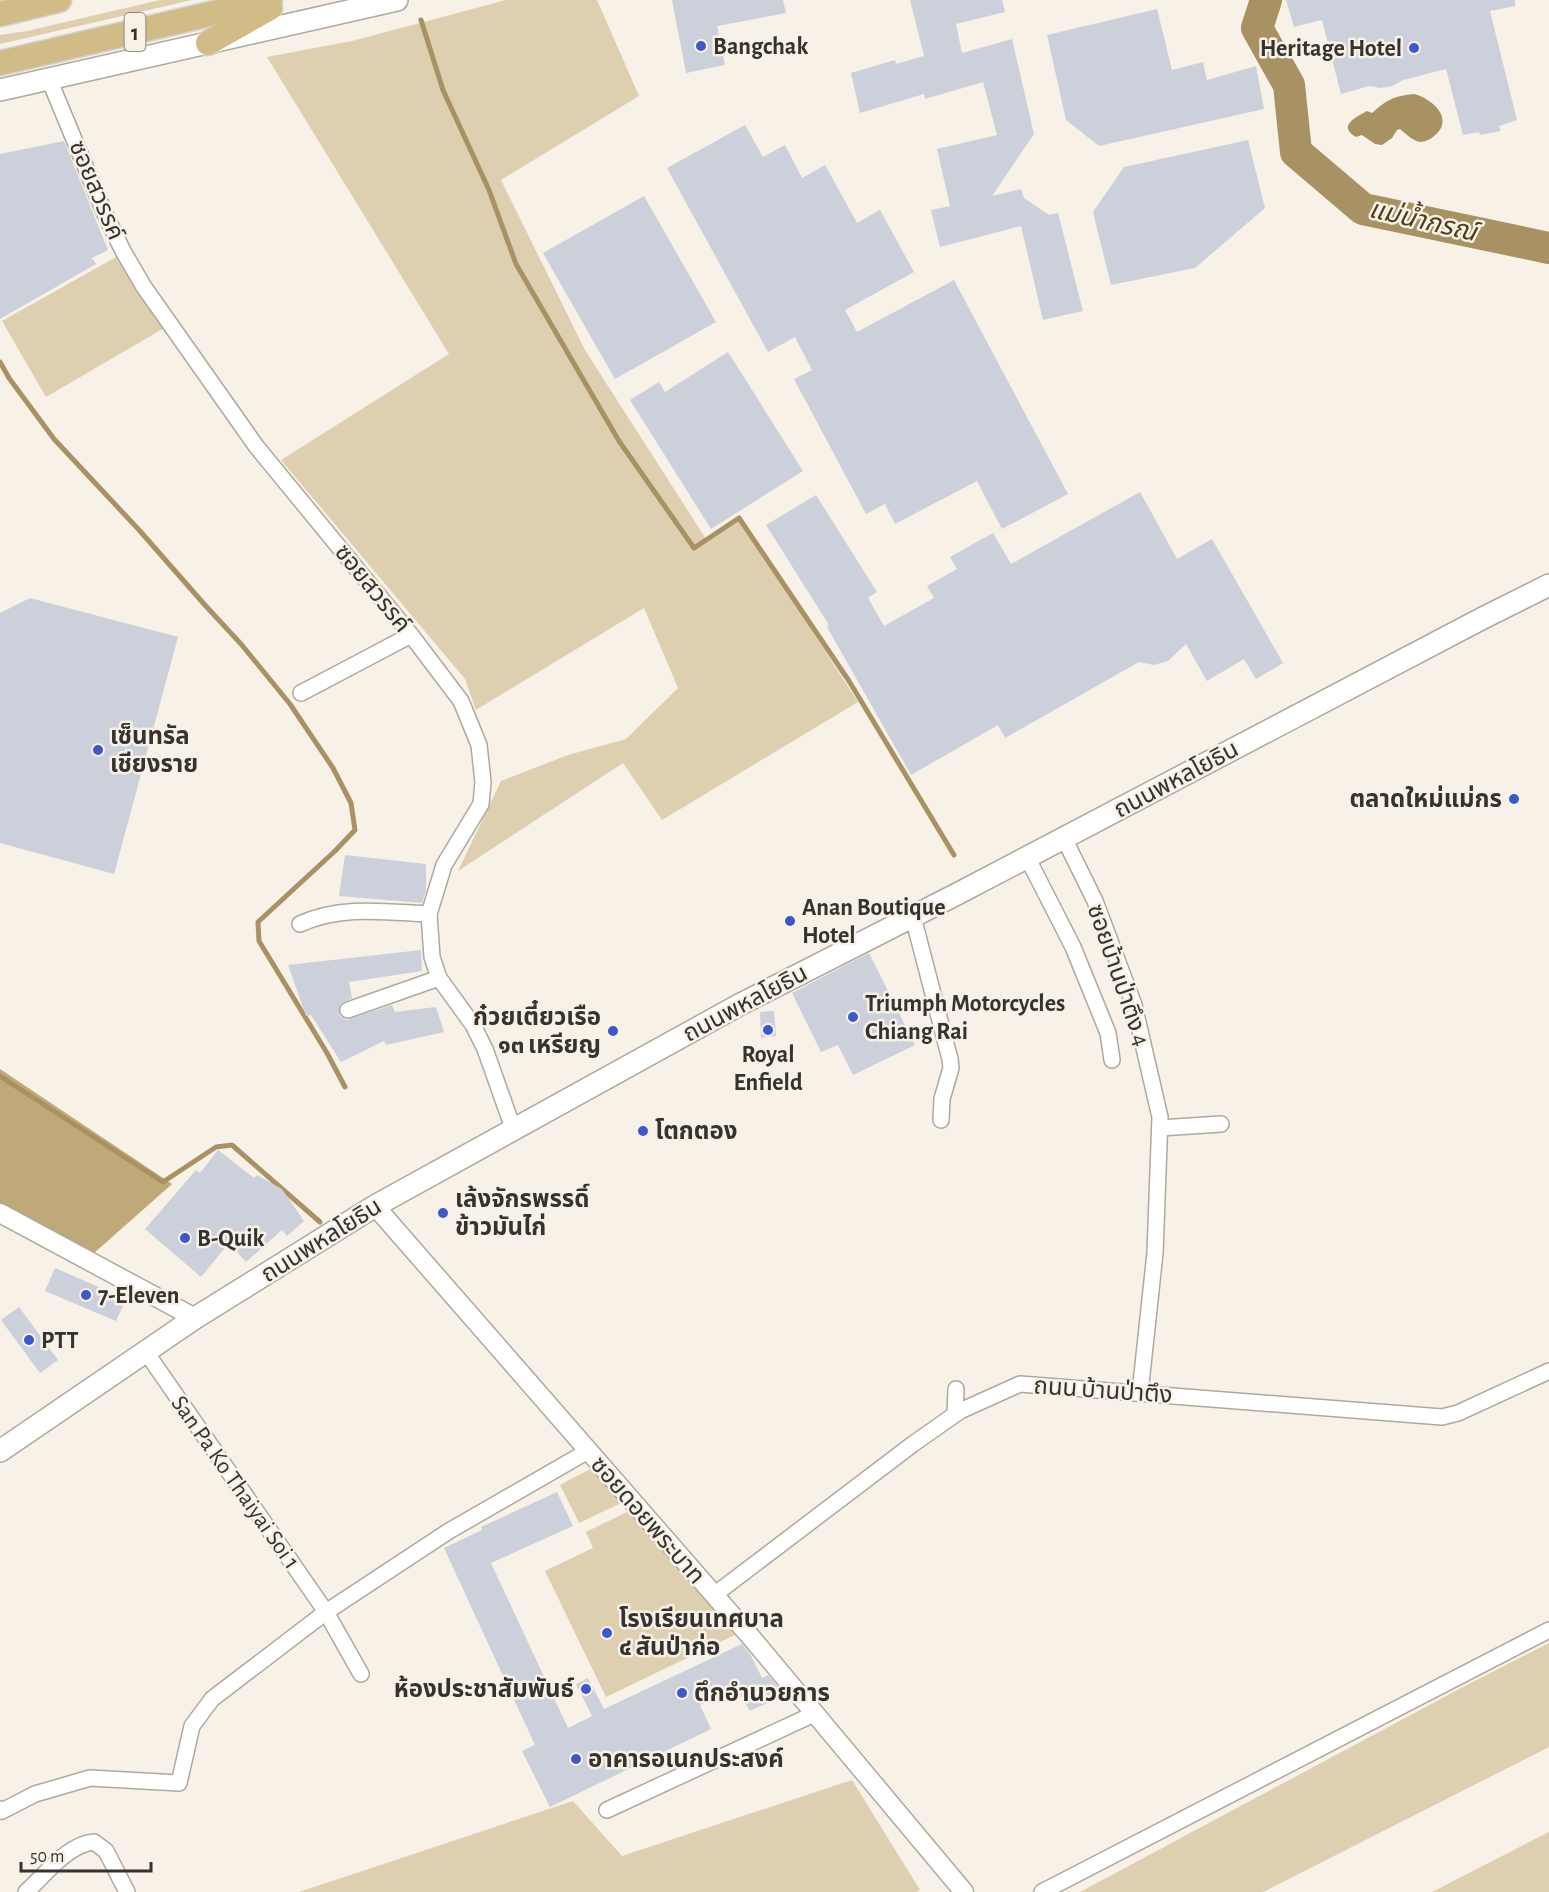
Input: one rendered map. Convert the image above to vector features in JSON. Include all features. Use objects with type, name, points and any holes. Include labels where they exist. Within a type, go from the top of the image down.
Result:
[{"type":"main road","points":[[0,14],[59,0]]},
{"type":"main road","name":"1","points":[[0,63],[270,0]]},
{"type":"main road","points":[[208,43],[285,0]]},
{"type":"main road","name":"1","points":[[0,90],[397,0]]},
{"type":"main road","name":"ถนนพหลโยธิน","points":[[0,1451],[195,1318],[375,1206],[513,1128],[739,1005],[913,917],[1549,585]]},
{"type":"street","name":"ซอยสวรรค์","points":[[49,79],[105,214],[144,288],[256,446],[411,634],[461,701],[479,744],[483,782],[481,804],[444,865],[429,914],[432,957],[439,978],[473,1024],[513,1128]]},
{"type":"street","points":[[300,693],[411,634]]},
{"type":"street","name":"ซอยบ้านป่าตึง 4","points":[[1064,838],[1095,901],[1134,1005],[1160,1123],[1155,1253],[1140,1393]]},
{"type":"street","points":[[1028,857],[1073,947],[1108,1033],[1112,1060]]},
{"type":"street","points":[[300,924],[314,918],[342,912],[429,914]]},
{"type":"street","points":[[913,917],[950,1059],[951,1068],[942,1099],[941,1120]]},
{"type":"street","points":[[348,1010],[439,978]]},
{"type":"street","points":[[1160,1123],[1221,1124]]},
{"type":"street","name":"ซอยดอยพระบาท","points":[[375,1206],[714,1595],[964,1892]]},
{"type":"street","points":[[0,1213],[195,1318]]},
{"type":"street","name":"San Pa Ko Thaiyai Soi 1","points":[[146,1352],[326,1612],[361,1674]]},
{"type":"street","name":"ถนน บ้านป่าตึง","points":[[714,1595],[955,1414],[1020,1384],[1442,1417],[1458,1413],[1549,1371]]},
{"type":"street","points":[[955,1414],[956,1389]]},
{"type":"street","points":[[1,1810],[34,1794],[90,1778],[179,1783],[192,1726],[212,1699],[326,1612],[449,1531],[588,1451]]},
{"type":"street","points":[[1042,1892],[1549,1630]]},
{"type":"street","points":[[607,1810],[814,1714]]},
{"type":"street","points":[[26,1892],[56,1863],[81,1845],[94,1842],[106,1851],[127,1892]]},
{"type":"shaded area","points":[[160,0],[192,0],[0,44],[0,35],[27,31]]},
{"type":"shaded area","points":[[506,0],[597,0],[639,96],[501,180],[585,350],[706,539],[739,518],[858,702],[662,820],[623,763],[458,871],[501,781],[568,755],[626,739],[678,688],[644,608],[476,710],[465,679],[281,460],[449,354],[267,57],[352,41]]},
{"type":"shaded area","points":[[1414,94],[1428,100],[1442,117],[1440,130],[1433,137],[1422,142],[1417,141],[1400,129],[1382,145],[1375,144],[1362,135],[1356,137],[1348,129],[1350,122],[1367,111],[1372,113],[1391,99]]},
{"type":"shaded area","points":[[118,256],[166,327],[46,397],[2,321]]},
{"type":"shaded area","points":[[0,1069],[172,1184],[93,1254],[0,1204]]},
{"type":"shaded area","points":[[592,1468],[621,1503],[579,1523],[560,1485]]},
{"type":"shaded area","points":[[637,1507],[745,1630],[606,1697],[545,1571],[593,1548],[586,1532]]},
{"type":"shaded area","points":[[1549,1643],[1549,1747],[1263,1892],[1080,1892],[1463,1687]]},
{"type":"shaded area","points":[[852,1780],[920,1890],[917,1892],[299,1892],[573,1801],[622,1856]]},
{"type":"shaded area","points":[[1549,1832],[1549,1892],[1432,1892]]},
{"type":"building","name":"Bangchak","points":[[672,0],[783,0],[786,13],[717,26],[725,65],[686,73]]},
{"type":"building","points":[[910,0],[1002,0],[1005,12],[956,24],[962,53],[1012,39],[1034,134],[992,196],[1021,189],[1024,198],[1049,215],[1058,213],[1083,311],[1043,320],[1021,226],[940,247],[931,210],[950,206],[937,149],[997,135],[983,82],[925,99],[924,94],[860,113],[851,73],[895,60],[896,64],[924,56]]},
{"type":"building","name":"Heritage Hotel","points":[[1286,0],[1515,0],[1515,6],[1490,11],[1517,120],[1499,126],[1501,131],[1463,135],[1446,69],[1403,80],[1392,86],[1381,88],[1369,86],[1341,94],[1322,20],[1294,27]]},
{"type":"building","points":[[1157,9],[1172,70],[1203,62],[1207,80],[1256,66],[1264,109],[1099,146],[1066,120],[1047,35]]},
{"type":"building","points":[[745,125],[763,157],[785,145],[802,178],[825,165],[857,223],[880,210],[914,272],[845,310],[857,332],[954,280],[1068,494],[1002,529],[977,481],[895,524],[885,504],[866,514],[794,379],[812,370],[795,337],[768,352],[667,168]]},
{"type":"building","points":[[1248,140],[1265,208],[1195,268],[1111,285],[1093,212],[1124,167]]},
{"type":"building","points":[[64,141],[108,250],[92,258],[96,264],[0,319],[0,154]]},
{"type":"building","points":[[644,196],[716,322],[615,379],[543,253]]},
{"type":"building","points":[[728,352],[803,471],[711,529],[630,400],[659,382],[665,392]]},
{"type":"building","points":[[1140,492],[1177,559],[1212,539],[1283,663],[1256,679],[1244,659],[1207,681],[1186,644],[1168,661],[1154,665],[1139,662],[1005,738],[998,725],[911,775],[827,627],[829,625],[766,525],[816,495],[877,592],[868,598],[884,626],[934,598],[927,586],[957,569],[950,557],[993,533],[1011,564]]},
{"type":"building","points":[[30,598],[178,637],[114,874],[0,843],[0,613]]},
{"type":"building","points":[[345,855],[426,864],[426,890],[422,903],[339,896]]},
{"type":"building","points":[[421,950],[422,971],[349,982],[352,998],[341,1003],[339,1013],[347,1020],[392,1005],[395,1012],[436,1007],[444,1032],[386,1045],[384,1041],[341,1062],[311,1015],[306,1016],[288,965]]},
{"type":"building","name":"Triumph Motorcycles Chiang Rai","points":[[869,953],[915,1045],[853,1075],[838,1045],[821,1052],[792,993]]},
{"type":"building","name":"Royal Enfield","points":[[774,1011],[776,1036],[761,1038],[760,1012]]},
{"type":"building","points":[[218,1150],[254,1178],[257,1175],[282,1189],[304,1221],[287,1236],[282,1230],[246,1262],[229,1243],[201,1277],[145,1229],[196,1170],[200,1173]]},
{"type":"building","name":"7-Eleven","points":[[55,1268],[126,1299],[116,1321],[45,1291]]},
{"type":"building","name":"PTT","points":[[19,1307],[58,1360],[40,1373],[1,1320]]},
{"type":"building","points":[[557,1492],[573,1526],[491,1563],[568,1728],[592,1716],[576,1684],[588,1678],[604,1709],[742,1644],[750,1654],[762,1678],[768,1675],[785,1695],[750,1711],[736,1688],[700,1705],[711,1729],[550,1807],[522,1751],[535,1745],[444,1548],[482,1530],[481,1527]]},
{"type":"waterway","name":"แม่น้ำกรณ์","points":[[1266,0],[1257,28],[1289,85],[1296,152],[1363,209],[1549,248]]},
{"type":"waterway","points":[[421,20],[443,90],[489,190],[516,264],[619,441],[694,548],[739,518],[849,681],[954,855]]},
{"type":"waterway","points":[[0,362],[9,378],[54,439],[241,644],[290,704],[333,768],[351,803],[355,830],[258,922],[259,941],[345,1087]]},
{"type":"waterway","points":[[0,1076],[163,1182],[216,1147],[232,1145],[320,1222]]},
{"type":"place","name":"Bangchak","points":[[701,46]]},
{"type":"place","name":"Heritage Hotel","points":[[1414,48]]},
{"type":"place","name":"เซ็นทรัล เชียงราย","points":[[98,750]]},
{"type":"place","name":"ตลาดใหม่แม่กร","points":[[1514,799]]},
{"type":"place","name":"Anan Boutique Hotel","points":[[790,921]]},
{"type":"place","name":"Triumph Motorcycles Chiang Rai","points":[[853,1017]]},
{"type":"place","name":"Royal Enfield","points":[[768,1030]]},
{"type":"place","name":"ก๋วยเตี๋ยวเรือ ๑๓ เหรียญ","points":[[613,1031]]},
{"type":"place","name":"โตกตอง","points":[[643,1131]]},
{"type":"place","name":"เล้งจักรพรรดิ์ ข้าวมันไก่","points":[[443,1213]]},
{"type":"place","name":"B-Quik","points":[[185,1238]]},
{"type":"place","name":"7-Eleven","points":[[86,1295]]},
{"type":"place","name":"PTT","points":[[29,1340]]},
{"type":"place","name":"โรงเรียนเทศบาล ๔ สันป่าก่อ","points":[[607,1633]]},
{"type":"place","name":"ห้องประชาสัมพันธ์","points":[[586,1689]]},
{"type":"place","name":"ตึกอำนวยการ","points":[[682,1693]]},
{"type":"place","name":"อาคารอเนกประสงค์","points":[[576,1759]]}]
